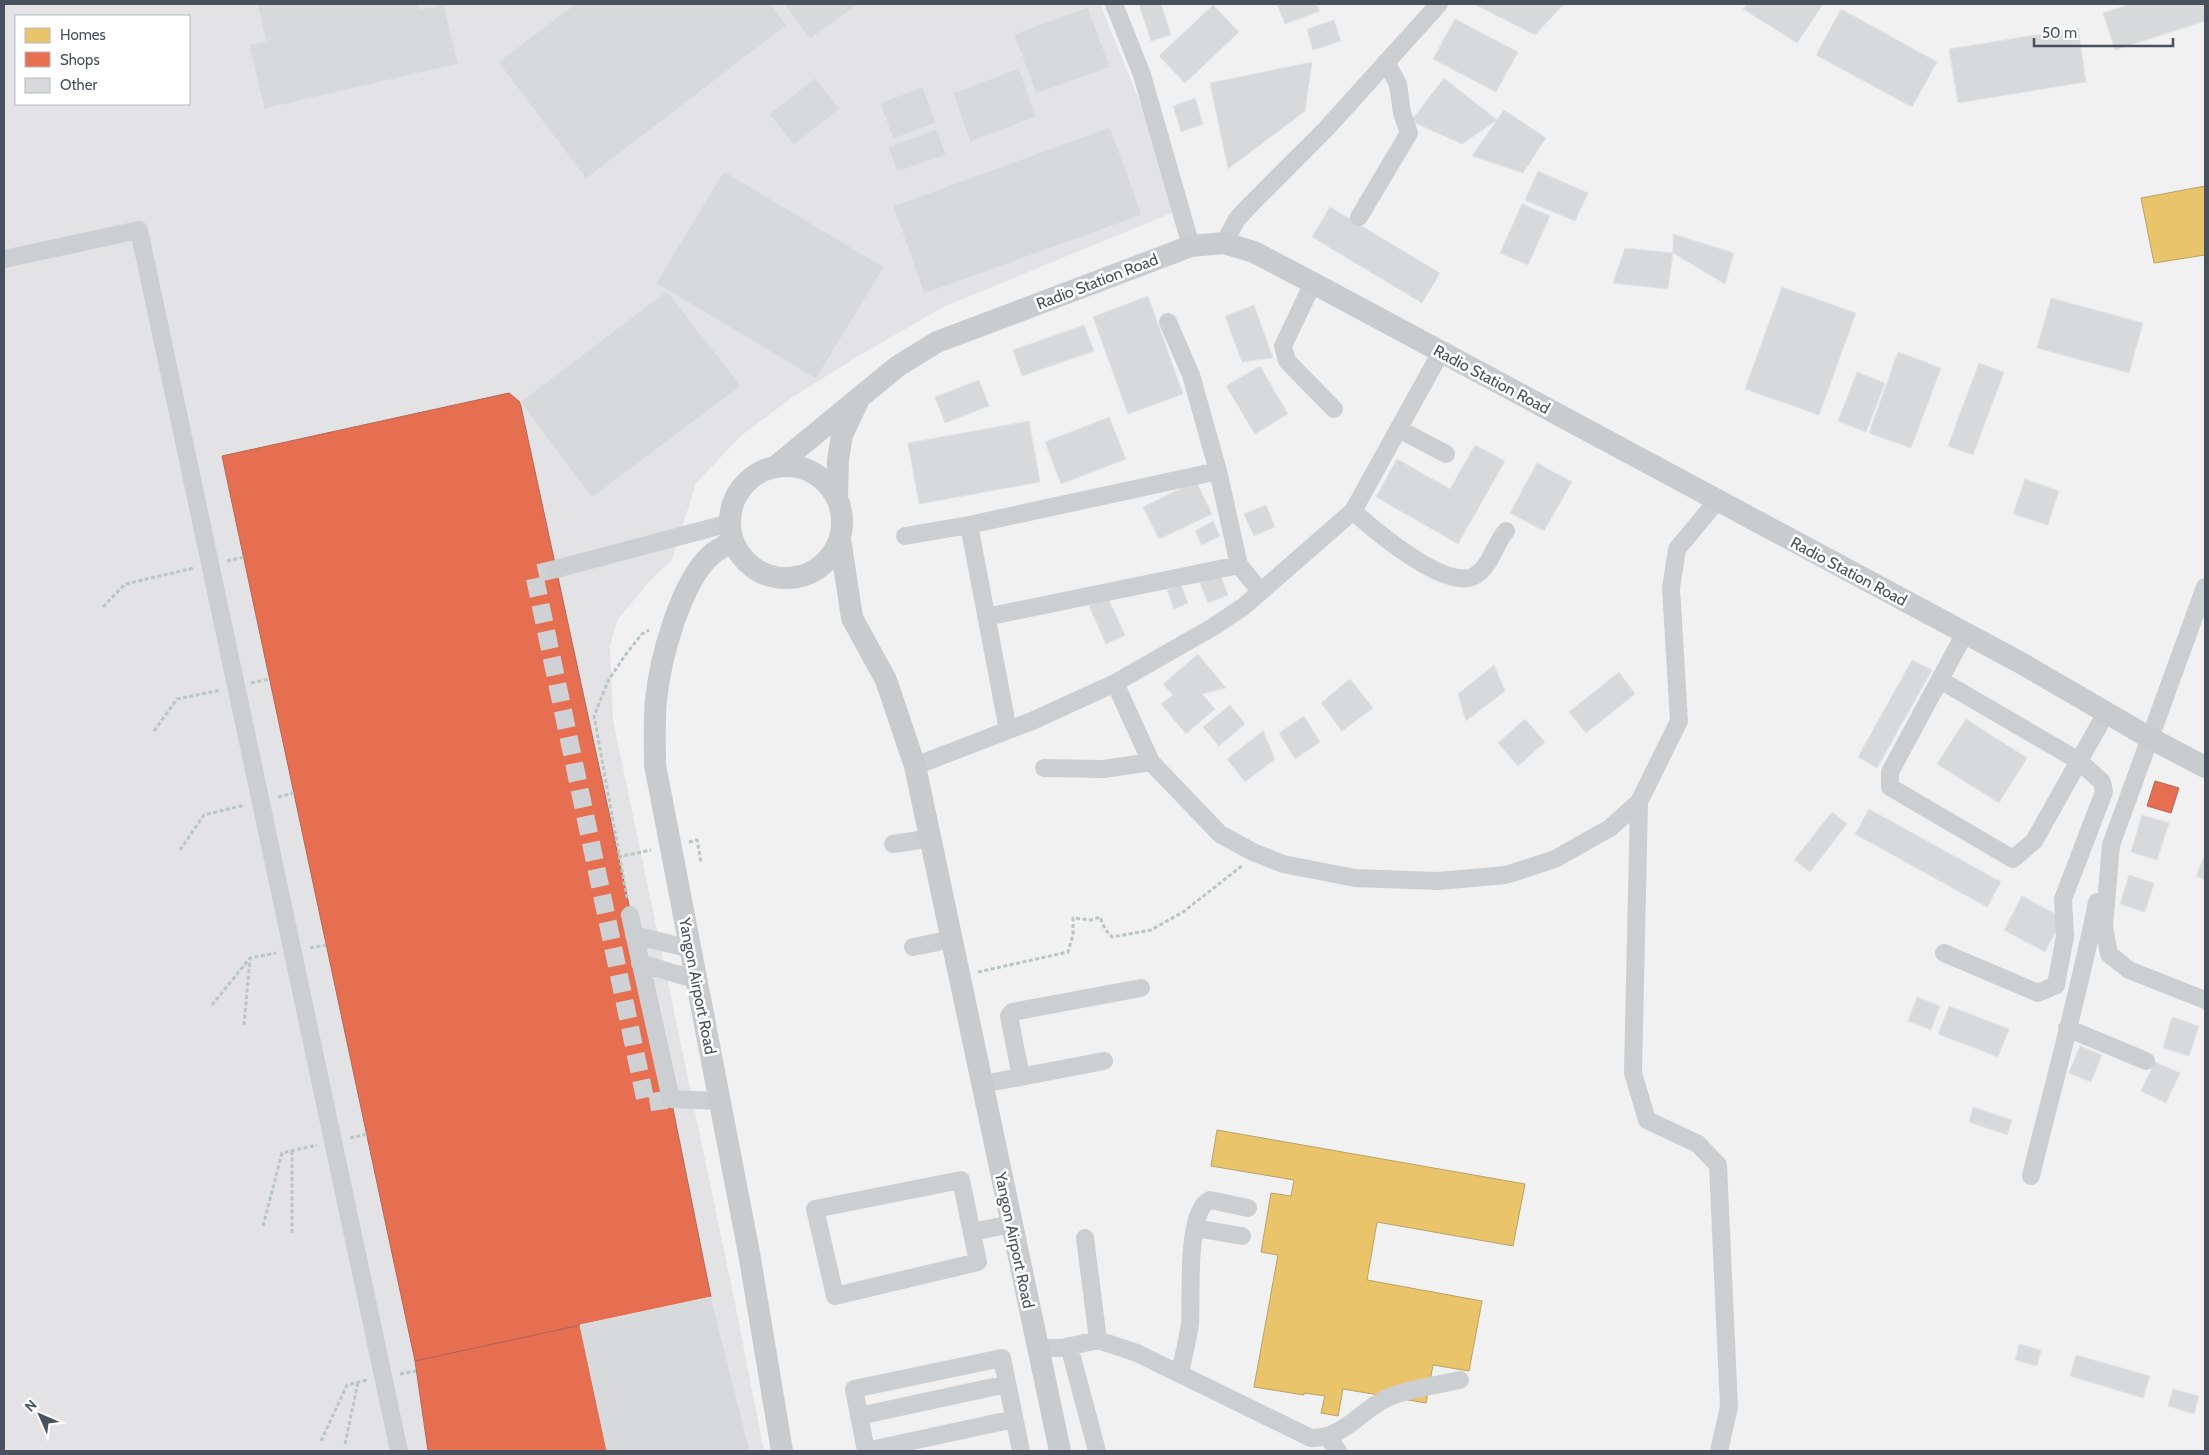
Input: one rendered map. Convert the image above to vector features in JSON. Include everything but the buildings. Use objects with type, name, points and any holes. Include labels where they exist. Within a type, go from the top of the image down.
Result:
[{"type":"main road","name":"Radio Station Road","points":[[774,467],[898,366],[937,342],[1191,246],[1224,243],[1254,252],[1314,283],[1965,633],[2205,767]]},
{"type":"main road","points":[[837,496],[826,481],[811,471],[793,466],[774,467],[756,474],[742,487],[733,504],[731,532],[741,556],[754,568],[770,576],[787,578],[804,575],[820,567],[832,554],[840,539],[843,524],[837,496],[838,460],[842,435],[861,396]]},
{"type":"main road","name":"Yangon Airport Road","points":[[731,532],[694,576],[676,615],[656,700],[655,765],[749,1253],[782,1451]]},
{"type":"main road","name":"Yangon Airport Road","points":[[840,539],[852,618],[886,680],[915,766],[932,838],[1011,1224],[1060,1451]]},
{"type":"street","points":[[1114,4],[1142,76],[1191,246]]},
{"type":"street","points":[[1224,243],[1246,209],[1326,129],[1439,4]]},
{"type":"street","points":[[1359,217],[1409,133],[1402,113],[1398,84],[1386,62]]},
{"type":"street","points":[[4,259],[139,230],[399,1451]]},
{"type":"street","points":[[1314,283],[1283,346],[1283,353],[1287,361],[1334,409]]},
{"type":"street","points":[[1168,322],[1191,375],[1218,471],[1238,565],[1260,591]]},
{"type":"street","points":[[915,766],[1008,730],[1115,683],[1213,627],[1243,607],[1353,511],[1441,352]]},
{"type":"street","points":[[1399,429],[1446,454]]},
{"type":"street","points":[[905,536],[1218,471]]},
{"type":"street","points":[[1115,683],[1151,762],[1220,834],[1253,852],[1284,864],[1355,878],[1438,881],[1506,874],[1555,859],[1610,828],[1639,802],[1679,721],[1671,588],[1677,549],[1717,500]]},
{"type":"street","points":[[1353,511],[1380,535],[1444,576],[1460,579],[1474,576],[1486,567],[1500,538],[1506,531]]},
{"type":"street","points":[[969,524],[1008,730]]},
{"type":"street","points":[[556,569],[731,532]]},
{"type":"street","points":[[986,617],[1238,565]]},
{"type":"street","points":[[2205,587],[2111,845],[2104,926],[2109,954],[2129,970],[2205,1000]]},
{"type":"street","points":[[1965,633],[1890,772],[1890,787],[2013,859],[2034,841],[2106,713]]},
{"type":"street","points":[[1940,680],[2079,761],[2102,782],[2104,792],[2063,899],[2065,936],[2056,985],[2038,993],[1944,953]]},
{"type":"street","points":[[1044,768],[1104,769],[1151,762]]},
{"type":"street","points":[[1639,802],[1633,1073],[1647,1120],[1698,1144],[1718,1164],[1729,1407],[1719,1451]]},
{"type":"street","points":[[892,844],[932,838]]},
{"type":"street","points":[[2031,1176],[2067,1028],[2076,1004],[2100,885],[2107,874]]},
{"type":"street","points":[[630,915],[671,1099],[720,1101]]},
{"type":"street","points":[[634,936],[691,948]]},
{"type":"street","points":[[913,946],[953,939]]},
{"type":"street","points":[[640,963],[697,980]]},
{"type":"street","points":[[1021,1077],[1009,1016],[1012,1012],[1142,988]]},
{"type":"street","points":[[2067,1028],[2146,1061]]},
{"type":"street","points":[[983,1084],[1104,1061]]},
{"type":"street","points":[[961,1180],[973,1232],[978,1262],[835,1296],[815,1209],[961,1180]]},
{"type":"street","points":[[1180,1373],[1190,1323],[1191,1258],[1195,1228],[1200,1211],[1207,1201],[1248,1208]]},
{"type":"street","points":[[973,1232],[1011,1224]]},
{"type":"street","points":[[1195,1228],[1242,1236]]},
{"type":"street","points":[[1085,1238],[1098,1340]]},
{"type":"street","points":[[1038,1348],[1069,1346],[1098,1340],[1137,1353],[1305,1436],[1319,1439],[1344,1429],[1391,1396],[1460,1380]]},
{"type":"street","points":[[1069,1346],[1097,1451]]},
{"type":"street","points":[[1014,1419],[866,1451],[854,1389],[1002,1358],[1021,1451]]},
{"type":"street","points":[[859,1416],[1007,1384]]},
{"type":"street","points":[[1327,1436],[1338,1451]]},
{"type":"path","points":[[225,561],[244,557]]},
{"type":"path","points":[[103,607],[125,584],[198,568]]},
{"type":"path","points":[[630,915],[594,716],[608,682],[642,634],[676,615]]},
{"type":"path","points":[[242,685],[269,679]]},
{"type":"path","points":[[154,731],[177,699],[223,689]]},
{"type":"path","points":[[269,799],[294,793]]},
{"type":"path","points":[[180,850],[204,814],[252,803]]},
{"type":"path","points":[[697,840],[701,862]]},
{"type":"path","points":[[960,976],[1068,952],[1073,935],[1073,918],[1091,920],[1100,917],[1105,929],[1112,937],[1151,930],[1183,912],[1243,865],[1253,852]]},
{"type":"path","points":[[307,948],[326,945]]},
{"type":"path","points":[[212,1005],[250,958],[279,953]]},
{"type":"path","points":[[244,1026],[250,958]]},
{"type":"path","points":[[348,1138],[367,1134]]},
{"type":"path","points":[[263,1226],[282,1153],[319,1145]]},
{"type":"path","points":[[292,1151],[292,1235]]},
{"type":"path","points":[[397,1374],[416,1371]]},
{"type":"path","points":[[321,1441],[347,1385],[368,1380]]},
{"type":"path","points":[[345,1444],[358,1382]]},
{"type":"shaded area","points":[[4,4],[1100,4],[1141,105],[1170,188],[1174,212],[943,307],[850,361],[790,399],[742,435],[696,483],[672,560],[650,581],[618,619],[610,645],[613,720],[734,1298],[764,1451],[4,1451]]},
{"type":"tunnel","points":[[556,569],[534,574],[646,1103],[671,1099]]}]
